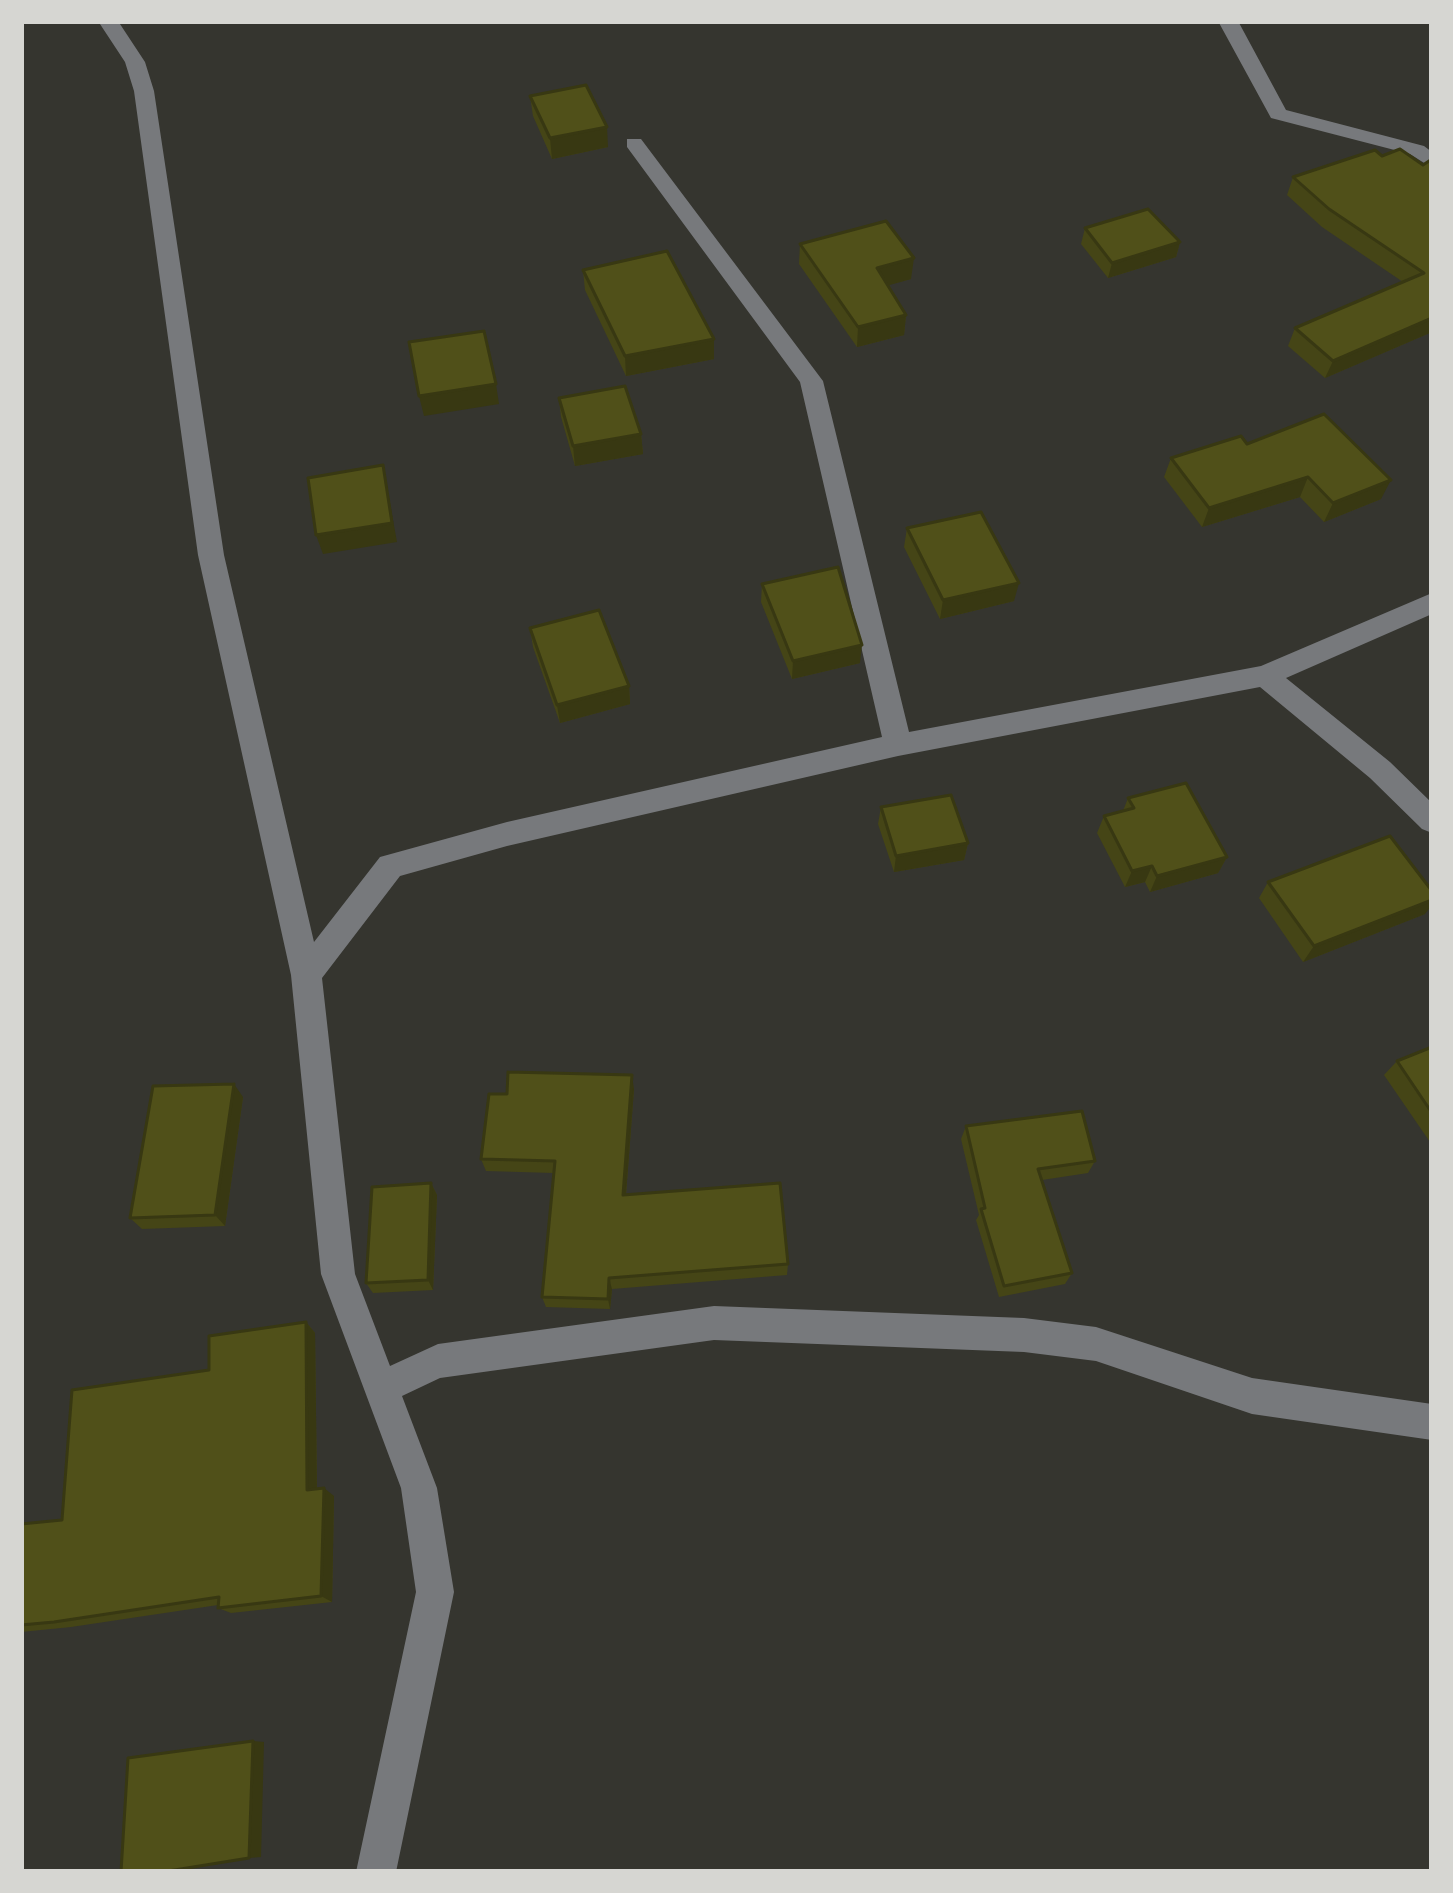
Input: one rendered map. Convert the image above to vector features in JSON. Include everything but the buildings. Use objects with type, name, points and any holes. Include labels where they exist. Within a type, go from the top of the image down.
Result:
[{"type":"street","points":[[108,21],[136,62],[144,91],[212,555],[306,975],[338,1274],[419,1489],[435,1592],[376,1872]]},
{"type":"street","points":[[1228,21],[1277,114],[1417,150],[1432,162]]},
{"type":"street","points":[[634,143],[811,381],[898,745]]},
{"type":"street","points":[[306,975],[390,866],[506,834],[898,745],[1265,676],[1432,603]]},
{"type":"street","points":[[1265,676],[1380,770],[1432,821]]},
{"type":"street","points":[[380,1389],[438,1361],[713,1322],[1024,1335],[1096,1344],[1252,1396],[1432,1422]]}]
